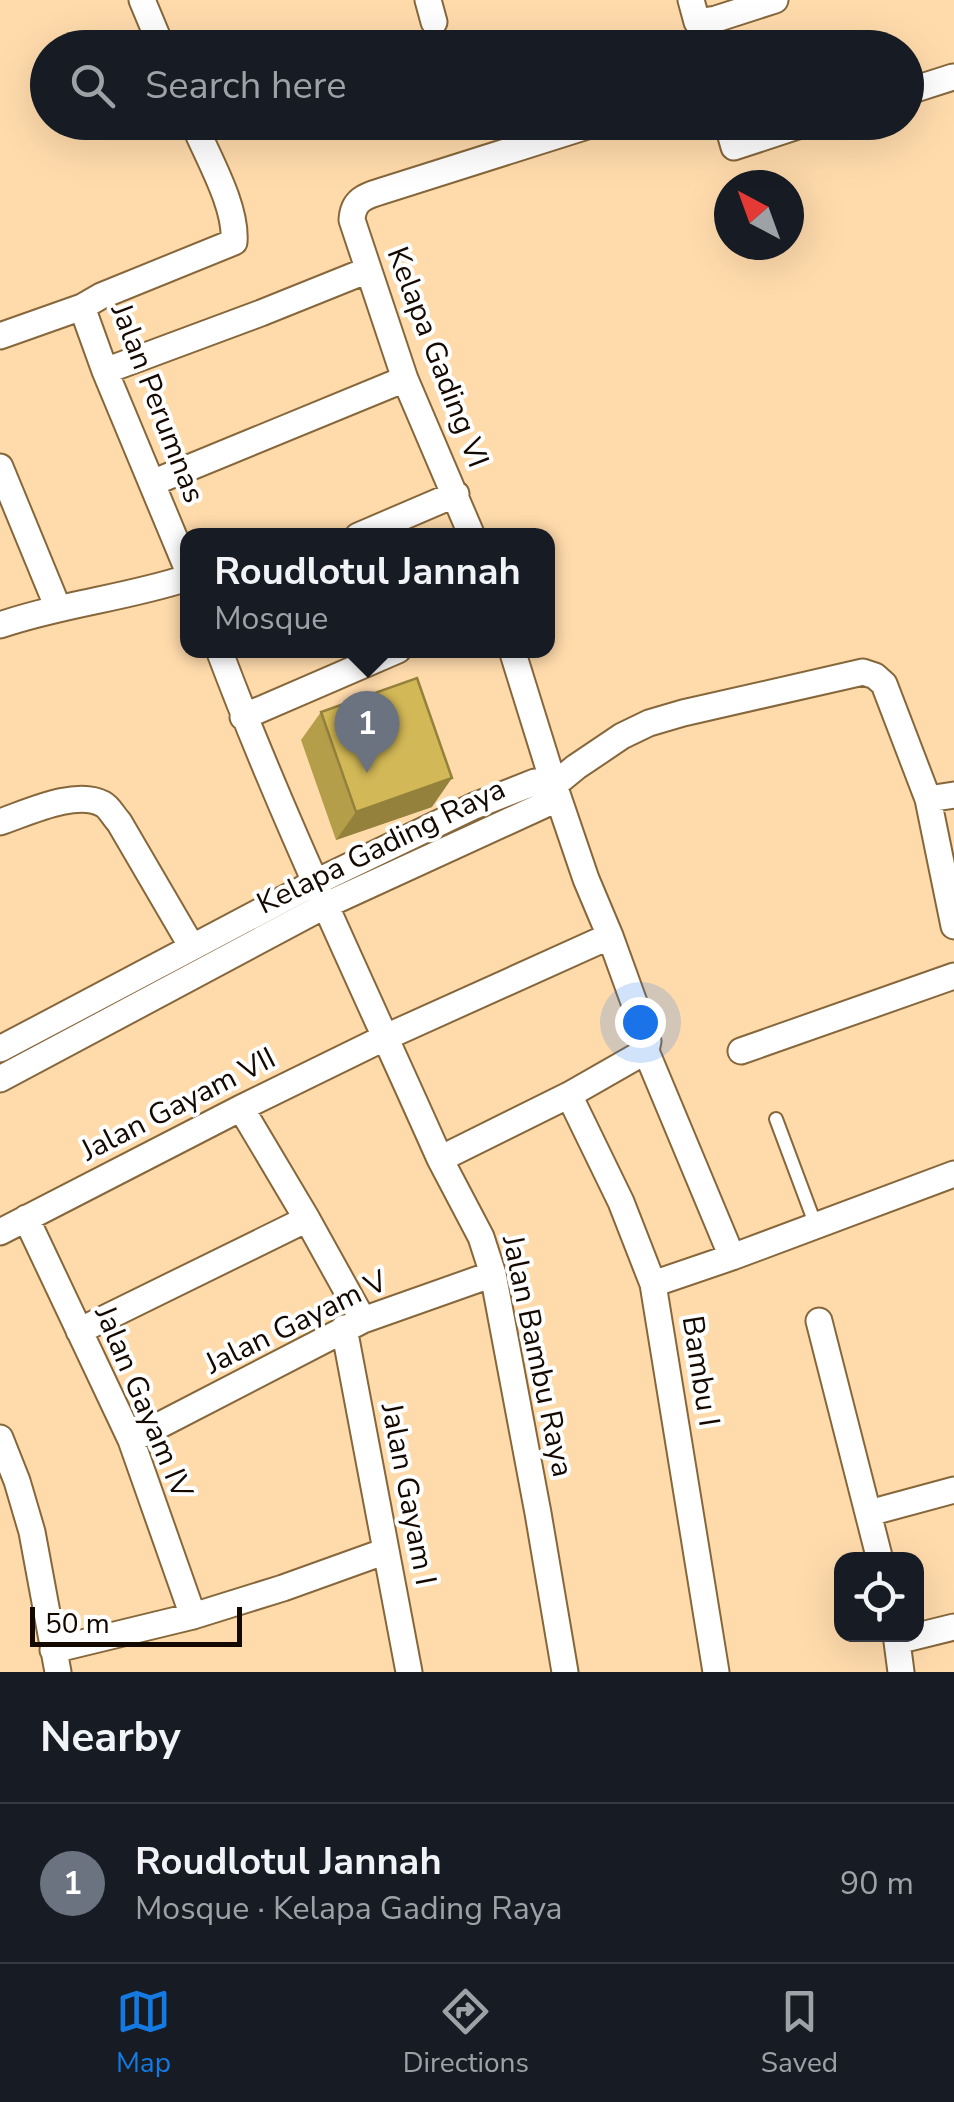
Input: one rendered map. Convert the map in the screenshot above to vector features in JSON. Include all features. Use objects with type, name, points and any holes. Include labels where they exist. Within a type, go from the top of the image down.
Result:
[{"type":"street","points":[[142,0],[154,30]]},
{"type":"street","points":[[694,11],[716,20],[776,0]]},
{"type":"street","points":[[924,86],[953,77]]},
{"type":"street","name":"Jalan Perumnas","points":[[180,551],[82,307],[234,242],[229,208],[201,140]]},
{"type":"street","name":"Kelapa Gading VI","points":[[469,528],[405,379],[352,210],[358,202],[382,190],[542,140]]},
{"type":"street","points":[[732,140],[734,147],[755,140]]},
{"type":"street","points":[[105,371],[368,270]]},
{"type":"street","points":[[0,336],[82,307]]},
{"type":"street","points":[[152,483],[405,379]]},
{"type":"street","points":[[0,467],[58,608]]},
{"type":"street","points":[[377,528],[456,494]]},
{"type":"street","points":[[0,625],[180,580]]},
{"type":"street","points":[[222,658],[243,717],[322,893]]},
{"type":"street","points":[[243,717],[379,658]]},
{"type":"street","points":[[514,658],[586,879],[648,1040],[646,1051],[732,1257]]},
{"type":"street","name":"Kelapa Gading Raya","points":[[0,1049],[192,947],[544,805],[554,785],[597,752],[649,724],[863,672],[884,684],[941,797],[954,926]]},
{"type":"street","points":[[0,822],[80,798],[104,804],[119,822],[192,947]]},
{"type":"street","name":"Kelapa Gading Raya","points":[[0,1078],[322,893]]},
{"type":"street","name":"Jalan Bambu Raya","points":[[322,893],[440,1160],[481,1236],[493,1274],[565,1672]]},
{"type":"street","name":"Jalan Gayam VII","points":[[0,1232],[386,1037],[610,936]]},
{"type":"street","points":[[741,1051],[954,976]]},
{"type":"street","points":[[440,1160],[646,1051]]},
{"type":"street","name":"Bambu I","points":[[569,1095],[621,1202],[654,1284],[716,1672]]},
{"type":"street","name":"Jalan Gayam I","points":[[241,1108],[307,1219],[353,1324],[386,1551],[410,1672]]},
{"type":"street","points":[[654,1284],[954,1174]]},
{"type":"street","name":"Jalan Gayam IV","points":[[26,1218],[131,1440],[193,1616]]},
{"type":"street","points":[[79,1332],[307,1219]]},
{"type":"street","name":"Jalan Gayam V","points":[[131,1440],[353,1324],[493,1274]]},
{"type":"street","points":[[819,1321],[878,1552]]},
{"type":"street","points":[[0,1438],[32,1532],[55,1661],[386,1551]]},
{"type":"street","points":[[870,1513],[954,1490]]},
{"type":"street","points":[[924,1633],[954,1627]]},
{"type":"street","points":[[898,1642],[902,1672]]},
{"type":"lane","points":[[776,1119],[816,1226]]},
{"type":"building","points":[[417,678],[452,778],[356,812],[321,712]]},
{"type":"place","name":"Roudlotul Jannah","points":[[367,773]]}]
